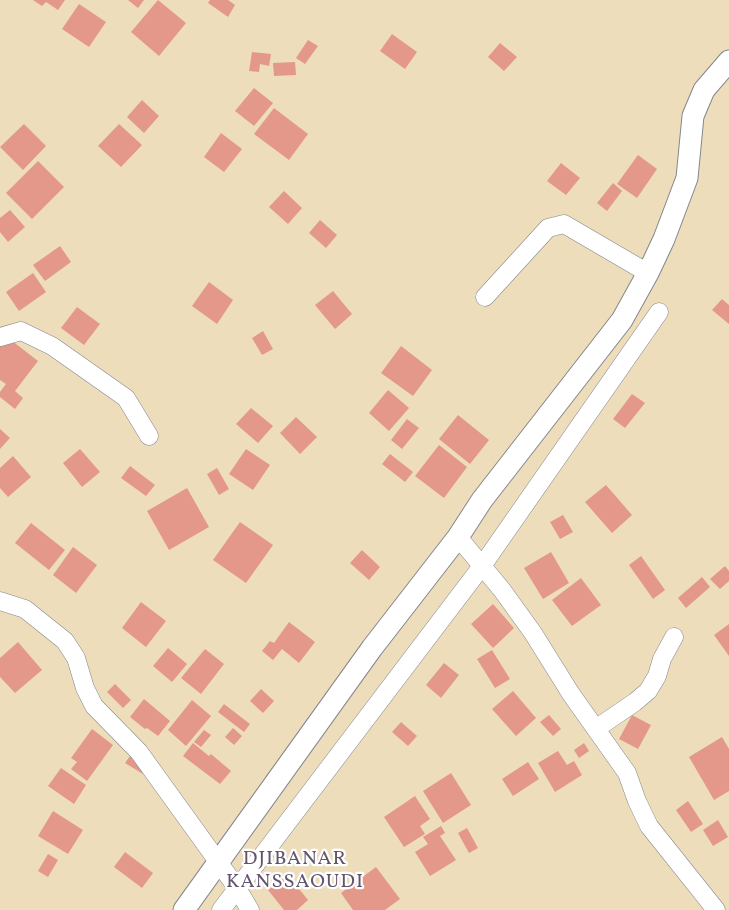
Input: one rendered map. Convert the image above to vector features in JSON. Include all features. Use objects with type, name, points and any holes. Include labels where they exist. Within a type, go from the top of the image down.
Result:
[{"type":"street","points":[[184,910],[217,861],[401,609],[458,537],[482,500],[622,320],[664,239],[687,178],[693,116],[704,90],[729,61]]},
{"type":"street","points":[[485,297],[548,228],[564,224],[648,272]]},
{"type":"street","points":[[222,910],[482,566],[659,312]]},
{"type":"street","points":[[0,337],[21,331],[52,346],[126,398],[149,436]]},
{"type":"street","points":[[458,537],[534,633],[571,694],[597,728],[627,773],[649,826],[716,910]]},
{"type":"street","points":[[0,601],[25,609],[65,641],[76,658],[85,688],[94,706],[139,752],[237,888],[250,910]]},
{"type":"street","points":[[597,728],[648,691],[657,676],[662,659],[674,636]]},
{"type":"building","points":[[33,0],[65,0],[58,10],[46,2],[42,6]]},
{"type":"building","points":[[128,0],[144,0],[138,8]]},
{"type":"building","points":[[158,0],[186,23],[159,56],[131,32]]},
{"type":"building","points":[[210,0],[228,0],[235,5],[228,17],[208,3]]},
{"type":"building","points":[[79,4],[106,22],[89,47],[62,29]]},
{"type":"building","points":[[392,34],[417,52],[405,69],[380,51]]},
{"type":"building","points":[[308,40],[318,46],[305,64],[296,58]]},
{"type":"building","points":[[500,43],[517,57],[504,71],[488,57]]},
{"type":"building","points":[[252,52],[271,54],[269,66],[260,64],[259,72],[249,71]]},
{"type":"building","points":[[295,62],[296,75],[274,76],[273,63]]},
{"type":"building","points":[[254,88],[273,103],[254,126],[235,111]]},
{"type":"building","points":[[142,100],[159,116],[144,133],[127,117]]},
{"type":"building","points":[[274,108],[308,134],[289,160],[254,134]]},
{"type":"building","points":[[24,124],[46,146],[23,170],[0,147]]},
{"type":"building","points":[[119,124],[142,145],[121,167],[98,146]]},
{"type":"building","points":[[221,133],[242,149],[224,172],[204,157]]},
{"type":"building","points":[[638,155],[657,169],[637,198],[617,184]]},
{"type":"building","points":[[38,161],[64,187],[32,219],[6,193]]},
{"type":"building","points":[[561,163],[580,178],[566,195],[547,181]]},
{"type":"building","points":[[613,183],[622,191],[607,211],[597,203]]},
{"type":"building","points":[[284,191],[302,208],[288,224],[269,207]]},
{"type":"building","points":[[10,210],[25,227],[8,242],[0,232],[0,218]]},
{"type":"building","points":[[320,220],[337,235],[326,248],[309,233]]},
{"type":"building","points":[[60,246],[71,262],[45,281],[33,265]]},
{"type":"building","points":[[33,273],[46,292],[19,311],[6,292]]},
{"type":"building","points":[[209,282],[233,300],[217,324],[192,306]]},
{"type":"building","points":[[333,291],[352,314],[335,329],[315,305]]},
{"type":"building","points":[[722,299],[729,305],[729,324],[712,310]]},
{"type":"building","points":[[77,307],[100,324],[84,345],[61,328]]},
{"type":"building","points":[[263,331],[273,349],[262,355],[252,338]]},
{"type":"building","points":[[7,337],[38,361],[15,391],[23,398],[15,409],[0,397],[0,392],[6,384],[0,380],[0,346]]},
{"type":"building","points":[[401,346],[432,370],[413,396],[381,373]]},
{"type":"building","points":[[388,390],[409,408],[389,431],[369,413]]},
{"type":"building","points":[[632,394],[645,403],[625,428],[613,419]]},
{"type":"building","points":[[251,408],[273,426],[258,443],[236,424]]},
{"type":"building","points":[[458,415],[489,440],[470,464],[439,439]]},
{"type":"building","points":[[296,417],[317,437],[300,454],[280,433]]},
{"type":"building","points":[[407,419],[419,428],[402,449],[391,440]]},
{"type":"building","points":[[0,429],[10,438],[0,449]]},
{"type":"building","points":[[439,445],[467,467],[444,498],[415,476]]},
{"type":"building","points":[[80,449],[100,472],[82,487],[63,463]]},
{"type":"building","points":[[246,449],[270,465],[253,490],[229,474]]},
{"type":"building","points":[[390,454],[413,472],[405,482],[382,464]]},
{"type":"building","points":[[13,456],[31,477],[8,497],[0,488],[0,468]]},
{"type":"building","points":[[130,466],[155,485],[146,496],[121,478]]},
{"type":"building","points":[[217,468],[229,489],[219,495],[207,474]]},
{"type":"building","points":[[606,485],[632,515],[612,533],[585,502]]},
{"type":"building","points":[[187,488],[209,527],[169,550],[147,511]]},
{"type":"building","points":[[563,515],[573,532],[560,539],[550,522]]},
{"type":"building","points":[[240,522],[273,545],[246,583],[213,560]]},
{"type":"building","points":[[31,523],[65,550],[49,570],[15,543]]},
{"type":"building","points":[[73,547],[97,565],[76,593],[53,575]]},
{"type":"building","points":[[362,550],[380,567],[369,580],[350,563]]},
{"type":"building","points":[[551,552],[569,583],[543,599],[524,568]]},
{"type":"building","points":[[641,556],[665,590],[653,599],[629,565]]},
{"type":"building","points":[[725,566],[729,571],[729,581],[720,589],[710,579]]},
{"type":"building","points":[[702,577],[710,587],[686,608],[678,598]]},
{"type":"building","points":[[581,578],[601,605],[572,626],[552,600]]},
{"type":"building","points":[[141,602],[166,621],[146,647],[122,628]]},
{"type":"building","points":[[493,604],[514,628],[493,648],[471,624]]},
{"type":"building","points":[[289,622],[315,642],[299,663],[282,649],[273,660],[262,651],[270,641],[274,643]]},
{"type":"building","points":[[729,624],[729,656],[714,635]]},
{"type":"building","points":[[18,642],[42,670],[15,693],[0,677],[0,658]]},
{"type":"building","points":[[168,648],[187,664],[172,682],[153,666]]},
{"type":"building","points":[[205,649],[224,664],[201,694],[181,678]]},
{"type":"building","points":[[492,650],[510,679],[495,688],[477,659]]},
{"type":"building","points":[[444,663],[459,675],[441,698],[426,685]]},
{"type":"building","points":[[115,684],[131,700],[123,708],[107,692]]},
{"type":"building","points":[[261,689],[274,701],[263,713],[250,701]]},
{"type":"building","points":[[513,691],[536,718],[516,736],[492,709]]},
{"type":"building","points":[[144,699],[170,721],[158,736],[147,728],[145,729],[130,717]]},
{"type":"building","points":[[192,700],[211,716],[186,746],[168,730]]},
{"type":"building","points":[[224,704],[250,724],[244,732],[218,712]]},
{"type":"building","points":[[549,715],[561,729],[553,736],[540,722]]},
{"type":"building","points":[[632,715],[651,725],[638,749],[619,739]]},
{"type":"building","points":[[401,722],[417,736],[408,746],[392,732]]},
{"type":"building","points":[[233,728],[242,736],[234,745],[225,737]]},
{"type":"building","points":[[92,729],[113,745],[87,781],[71,769],[77,762],[71,758]]},
{"type":"building","points":[[204,730],[211,735],[201,747],[194,742]]},
{"type":"building","points":[[722,737],[729,749],[729,791],[714,800],[689,757]]},
{"type":"building","points":[[193,743],[209,756],[211,754],[231,771],[220,784],[183,756]]},
{"type":"building","points":[[584,743],[589,751],[579,758],[574,750]]},
{"type":"building","points":[[558,751],[567,765],[574,761],[582,775],[555,792],[538,763]]},
{"type":"building","points":[[130,756],[148,767],[143,774],[125,763]]},
{"type":"building","points":[[528,762],[539,779],[513,796],[502,779]]},
{"type":"building","points":[[61,768],[86,785],[74,804],[48,786]]},
{"type":"building","points":[[451,773],[471,805],[443,823],[423,791]]},
{"type":"building","points":[[415,796],[430,819],[420,826],[425,834],[404,847],[384,817]]},
{"type":"building","points":[[688,801],[703,824],[691,832],[676,810]]},
{"type":"building","points":[[53,811],[83,830],[68,854],[38,836]]},
{"type":"building","points":[[718,820],[728,837],[713,846],[703,830]]},
{"type":"building","points":[[441,826],[445,833],[440,836],[456,860],[430,876],[415,852],[428,844],[423,837]]},
{"type":"building","points":[[467,828],[478,848],[469,853],[458,833]]},
{"type":"building","points":[[125,852],[153,873],[142,888],[114,867]]},
{"type":"building","points":[[48,854],[58,860],[48,877],[38,871]]},
{"type":"building","points":[[376,867],[400,899],[385,910],[353,910],[341,893]]},
{"type":"building","points":[[287,874],[308,900],[297,910],[284,910],[268,890]]},
{"type":"district","name":"DJIBANAR KANSSAOUDI","points":[[295,872]]}]
